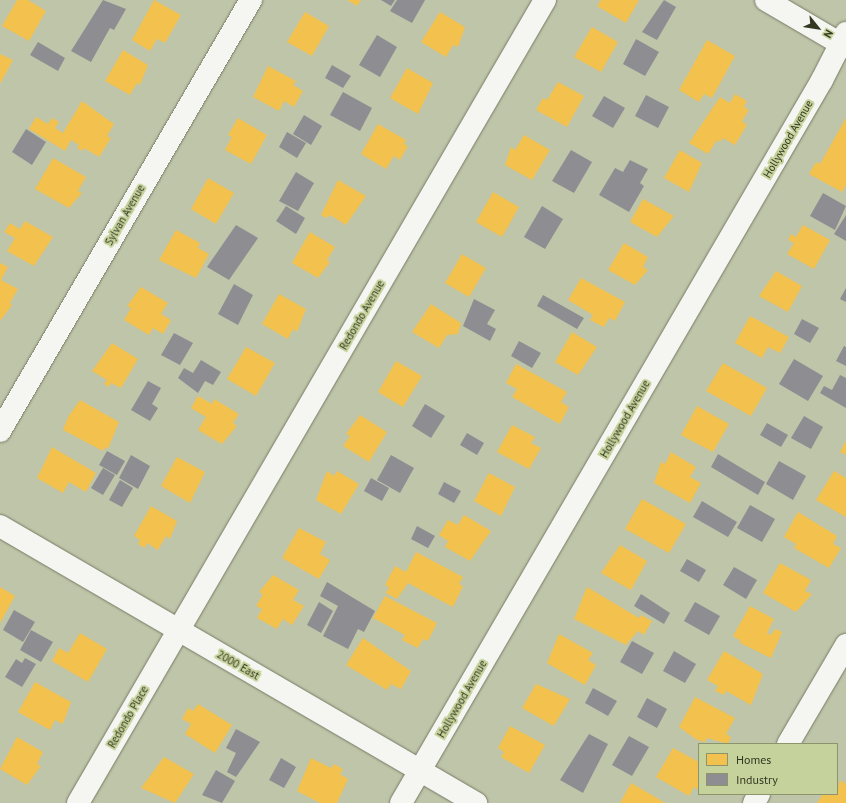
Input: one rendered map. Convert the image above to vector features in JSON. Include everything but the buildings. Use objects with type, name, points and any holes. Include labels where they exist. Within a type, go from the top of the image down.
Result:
[{"type":"street","name":"Sylvan Avenue","points":[[0,431],[251,0]]},
{"type":"street","name":"Redondo Avenue","points":[[179,630],[545,0]]},
{"type":"street","points":[[766,0],[844,41]]},
{"type":"street","name":"Hollywood Avenue","points":[[401,803],[844,41]]},
{"type":"street","name":"2000 East","points":[[0,526],[476,803]]},
{"type":"street","name":"Redondo Place","points":[[78,803],[179,630]]},
{"type":"street","points":[[789,743],[846,644]]}]
